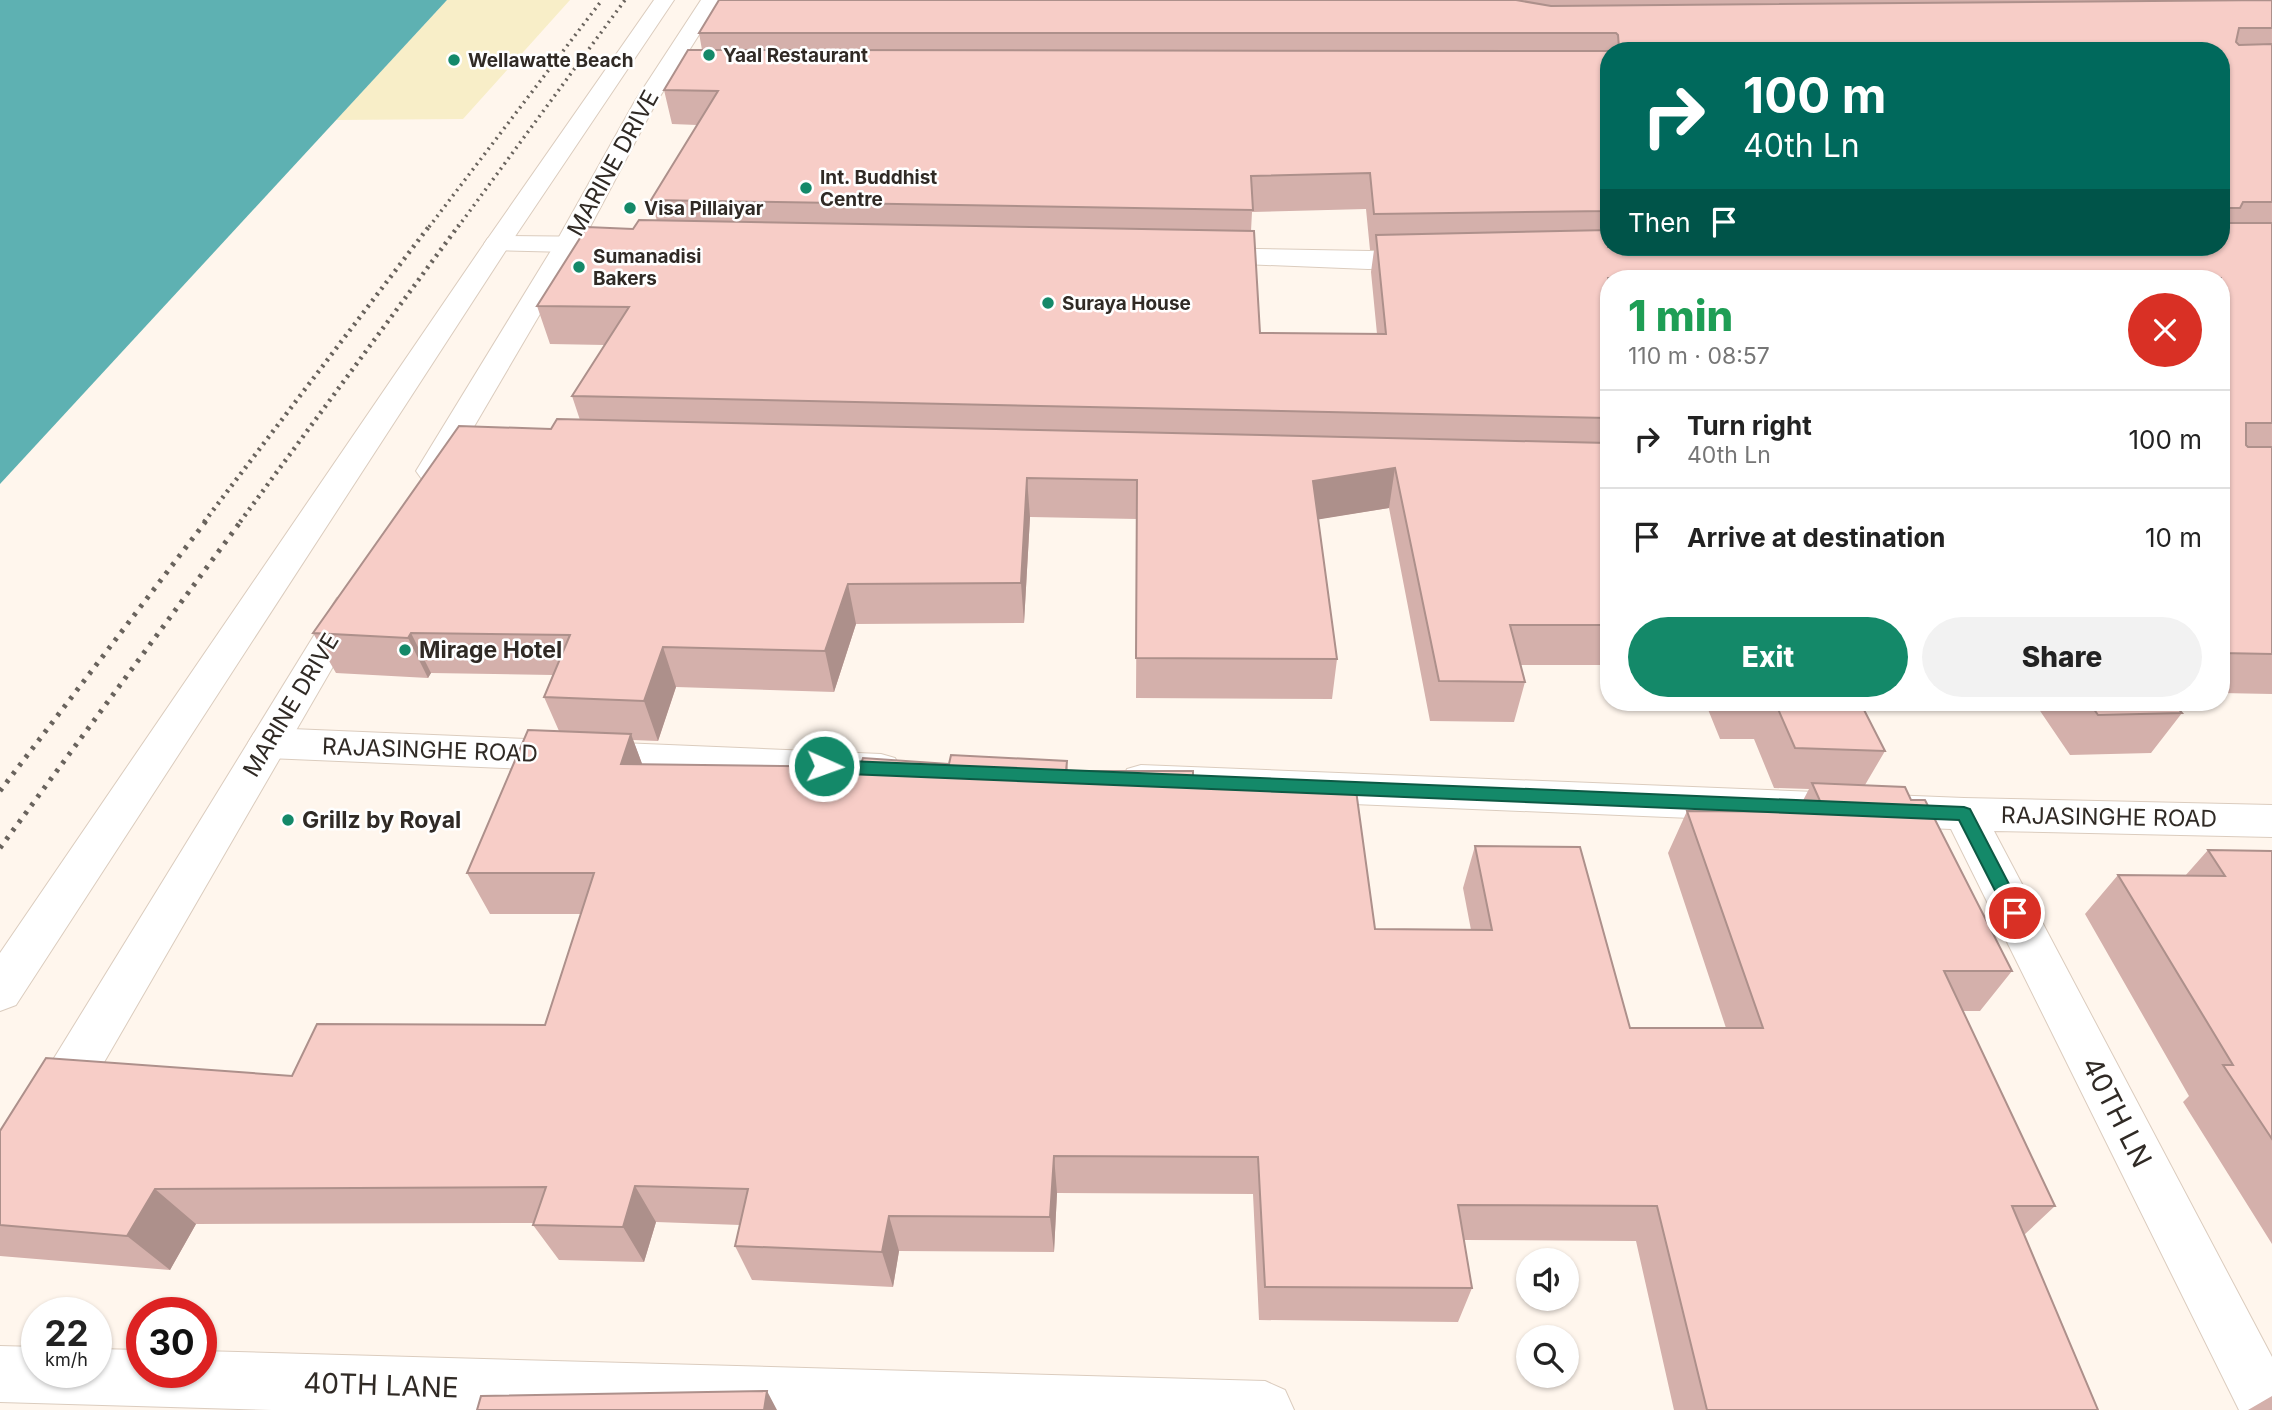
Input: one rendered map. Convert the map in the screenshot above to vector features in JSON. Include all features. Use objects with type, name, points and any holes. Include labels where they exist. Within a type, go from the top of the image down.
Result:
[{"type":"main road","name":"MARINE DRIVE","points":[[0,991],[497,244],[664,0]]},
{"type":"main road","name":"MARINE DRIVE","points":[[414,501],[462,444],[568,244],[676,75],[711,0]]},
{"type":"main road","points":[[497,244],[638,245]]},
{"type":"main road","points":[[1179,255],[1368,261],[1452,259]]},
{"type":"main road","name":"MARINE DRIVE","points":[[0,1193],[365,582]]},
{"type":"main road","name":"RAJASINGHE ROAD","points":[[268,743],[921,770]]},
{"type":"main road","name":"RAJASINGHE ROAD","points":[[1102,778],[1964,814],[2272,821]]},
{"type":"main road","name":"40TH LN","points":[[1964,814],[2269,1410]]},
{"type":"main road","name":"40TH LANE","points":[[0,1374],[1265,1410]]},
{"type":"sand","name":"Wellawatte Beach","points":[[447,0],[570,0],[463,119],[336,120]]},
{"type":"water","points":[[0,0],[447,0],[0,484]]},
{"type":"building","points":[[719,0],[1516,0],[1551,6],[2272,0],[2272,28],[2239,28],[2236,42],[2239,45],[2272,44],[2272,202],[2243,202],[2240,208],[2230,208],[2230,42],[1619,42],[1616,33],[699,33]]},
{"type":"building","points":[[688,50],[1600,51],[1600,211],[1374,214],[1370,173],[1251,176],[1253,210],[651,200],[718,91],[664,90]]},
{"type":"building","points":[[639,220],[1254,231],[1260,333],[1386,334],[1376,235],[1600,230],[1600,256],[2230,256],[2230,223],[2272,223],[2272,423],[2246,423],[2246,445],[2272,447],[2272,654],[2230,653],[2230,270],[1600,270],[1600,418],[572,396],[629,307],[537,306],[587,227],[633,229]]},
{"type":"building","points":[[557,419],[1600,443],[1600,625],[1510,625],[1525,682],[1439,681],[1395,468],[1313,481],[1337,659],[1136,658],[1137,480],[1027,478],[1021,583],[848,584],[825,651],[663,647],[644,701],[544,697],[570,635],[411,633],[408,638],[313,633],[459,426],[551,429]]},
{"type":"building","points":[[1779,711],[1865,711],[1885,751],[1795,748]]},
{"type":"building","points":[[2095,711],[2182,713],[2098,715]]},
{"type":"building","points":[[528,730],[631,734],[621,764],[860,767],[863,758],[949,764],[951,755],[1067,761],[1066,771],[1193,771],[1193,782],[1355,783],[1375,929],[1492,930],[1475,846],[1580,847],[1630,1028],[1763,1028],[1687,811],[1825,812],[1812,783],[1905,787],[1911,800],[1925,800],[2012,971],[1944,971],[2055,1206],[2012,1206],[2098,1410],[1707,1410],[1657,1206],[1458,1205],[1472,1288],[1265,1287],[1258,1157],[1054,1156],[1050,1217],[889,1216],[882,1252],[735,1246],[748,1189],[635,1186],[623,1227],[533,1225],[546,1187],[155,1189],[127,1236],[0,1225],[0,1131],[46,1058],[292,1076],[317,1024],[545,1025],[594,873],[467,873]]},
{"type":"building","points":[[2208,850],[2272,851],[2272,1139],[2223,1065],[2233,1065],[2118,875],[2225,876]]},
{"type":"building","points":[[767,1391],[764,1410],[477,1410],[481,1396]]},
{"type":"railway","points":[[429,227],[602,0]]},
{"type":"railway","points":[[458,227],[625,0]]},
{"type":"railway","points":[[204,522],[430,225]]},
{"type":"railway","points":[[240,522],[459,225]]},
{"type":"railway","points":[[0,791],[206,521]]},
{"type":"railway","points":[[0,848],[241,521]]},
{"type":"place","name":"Yaal Restaurant","points":[[709,55]]},
{"type":"place","name":"Wellawatte Beach","points":[[454,60]]},
{"type":"place","name":"Int. Buddhist Centre","points":[[806,188]]},
{"type":"place","name":"Visa Pillaiyar","points":[[630,208]]},
{"type":"place","name":"Sumanadisi Bakers","points":[[579,267]]},
{"type":"place","name":"Suraya House","points":[[1048,303]]},
{"type":"place","name":"Mirage Hotel","points":[[405,650]]},
{"type":"place","name":"Grillz by Royal","points":[[288,820]]},
{"type":"route","points":[[824,766],[1964,814],[2015,913]]}]
